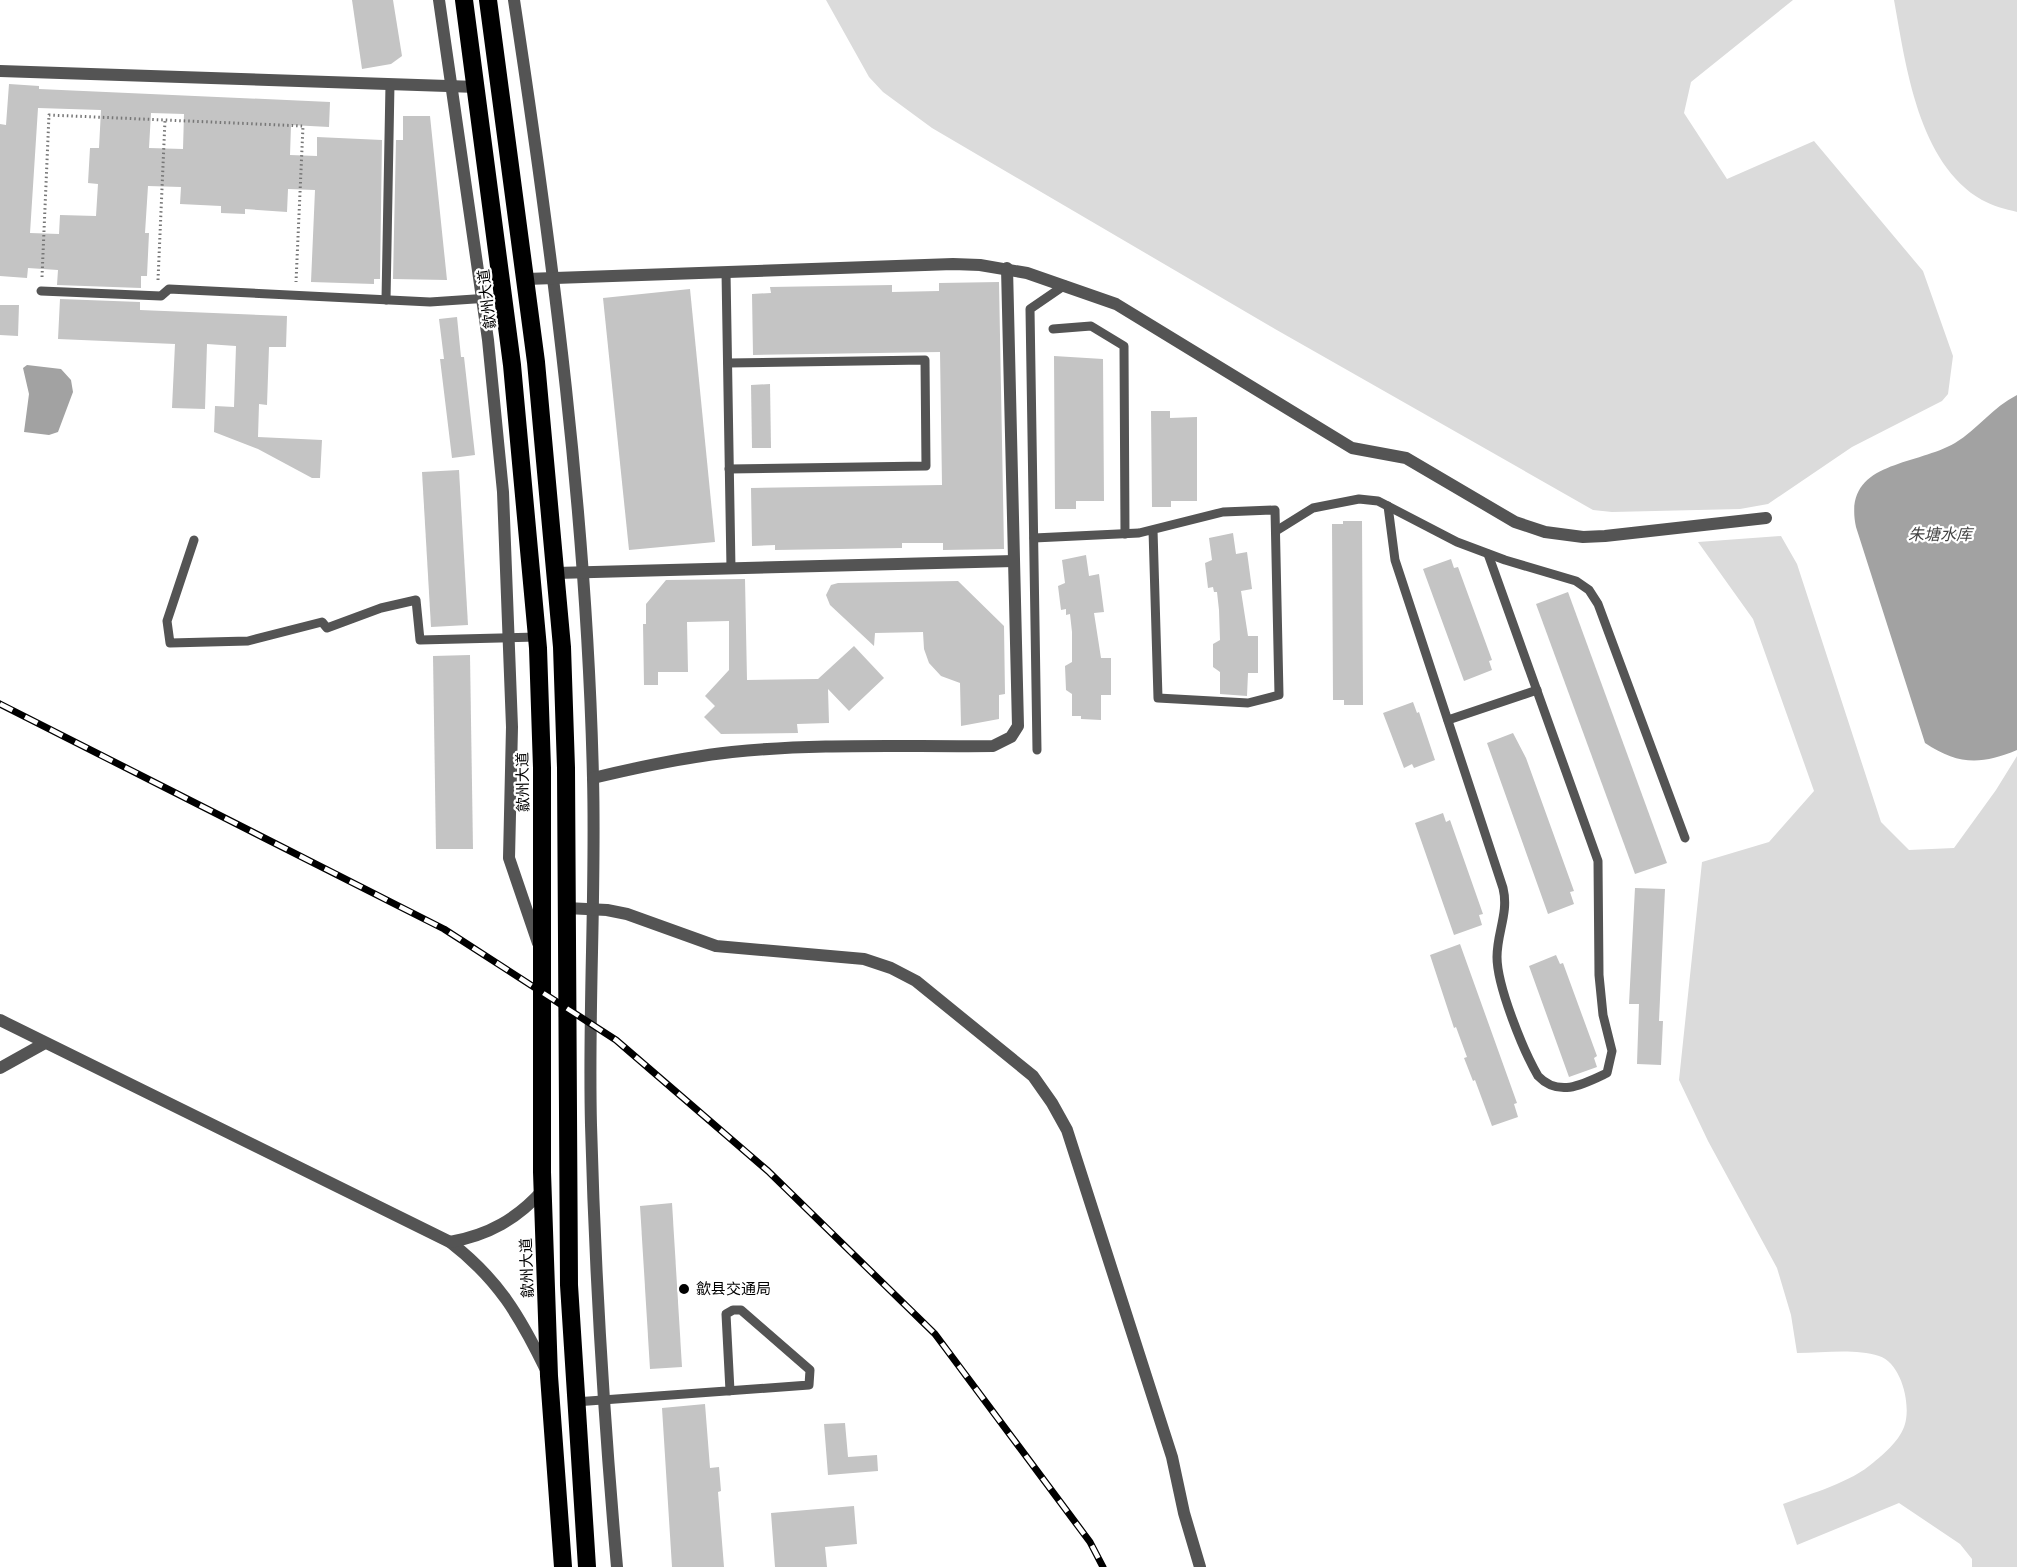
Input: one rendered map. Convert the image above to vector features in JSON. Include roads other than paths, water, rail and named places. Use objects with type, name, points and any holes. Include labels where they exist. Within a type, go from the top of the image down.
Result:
[{"type":"highway","name":"歙州大道","points":[[464,0],[504,297],[537,637],[542,768],[543,1190],[549,1376],[563,1567]]},
{"type":"highway","points":[[488,0],[526,279],[556,573],[564,724],[567,1183],[575,1402],[587,1567]]},
{"type":"street","points":[[439,0],[453,86],[496,416],[511,638],[512,728],[509,858],[542,953]]},
{"type":"street","points":[[514,0],[553,278],[581,573],[593,778],[591,1124],[604,1400],[617,1567]]},
{"type":"street","points":[[0,71],[477,87]]},
{"type":"street","points":[[526,279],[953,264],[1007,268],[1065,285],[1116,304],[1352,448],[1406,458],[1515,522],[1545,532],[1583,537],[1766,518]]},
{"type":"street","points":[[593,778],[652,764],[734,752],[999,745],[1011,737],[1018,726],[1007,268]]},
{"type":"street","points":[[556,573],[1014,561]]},
{"type":"street","points":[[566,908],[592,909],[645,919],[716,946],[864,959],[878,963],[916,981],[1034,1076],[1067,1130],[1172,1458],[1184,1514],[1200,1567]]},
{"type":"street","points":[[0,1020],[450,1242],[483,1270],[511,1303],[549,1376]]},
{"type":"street","points":[[0,1068],[45,1043]]},
{"type":"street","points":[[450,1242],[476,1238],[494,1230],[522,1211],[543,1190]]},
{"type":"lane","points":[[386,300],[390,84]]},
{"type":"lane","points":[[726,272],[731,569]]},
{"type":"lane","points":[[1037,750],[1030,309],[1065,285]]},
{"type":"lane","points":[[41,291],[157,296],[169,289],[430,302],[504,297]]},
{"type":"lane","points":[[1053,329],[1091,326],[1124,346],[1125,534]]},
{"type":"lane","points":[[728,363],[925,360],[926,454],[926,466],[729,469]]},
{"type":"lane","points":[[1276,531],[1313,508],[1359,499],[1378,501],[1430,530],[1488,554],[1576,581],[1589,590],[1598,604],[1685,838]]},
{"type":"lane","points":[[1388,506],[1395,560],[1505,896],[1506,915],[1497,954],[1500,984],[1539,1076],[1551,1085],[1575,1087],[1607,1073],[1611,1059],[1599,975],[1600,875],[1595,849],[1488,554]]},
{"type":"lane","points":[[1034,538],[1125,534],[1153,530],[1223,512],[1275,510],[1279,695],[1248,703],[1158,698],[1153,530]]},
{"type":"lane","points":[[194,540],[167,621],[170,644],[248,641],[322,622],[327,628],[381,608],[416,600],[420,640],[537,637]]},
{"type":"lane","points":[[1448,720],[1537,690]]},
{"type":"lane","points":[[575,1402],[730,1391],[809,1385],[810,1370],[741,1310],[733,1310],[726,1314],[730,1391]]},
{"type":"water","points":[[27,365],[61,369],[71,380],[73,392],[58,432],[49,435],[24,432],[29,394],[23,368]]},
{"type":"water","name":"朱塘水库","points":[[2017,395],[2017,750],[1981,760],[1959,759],[1925,743],[1856,527],[1855,505],[1860,489],[1870,478],[1884,469],[1955,443]]},
{"type":"railway","points":[[0,704],[444,929],[616,1040],[768,1171],[935,1334],[1090,1542],[1103,1567]]},
{"type":"place","name":"歙县交通局","points":[[684,1289]]}]
